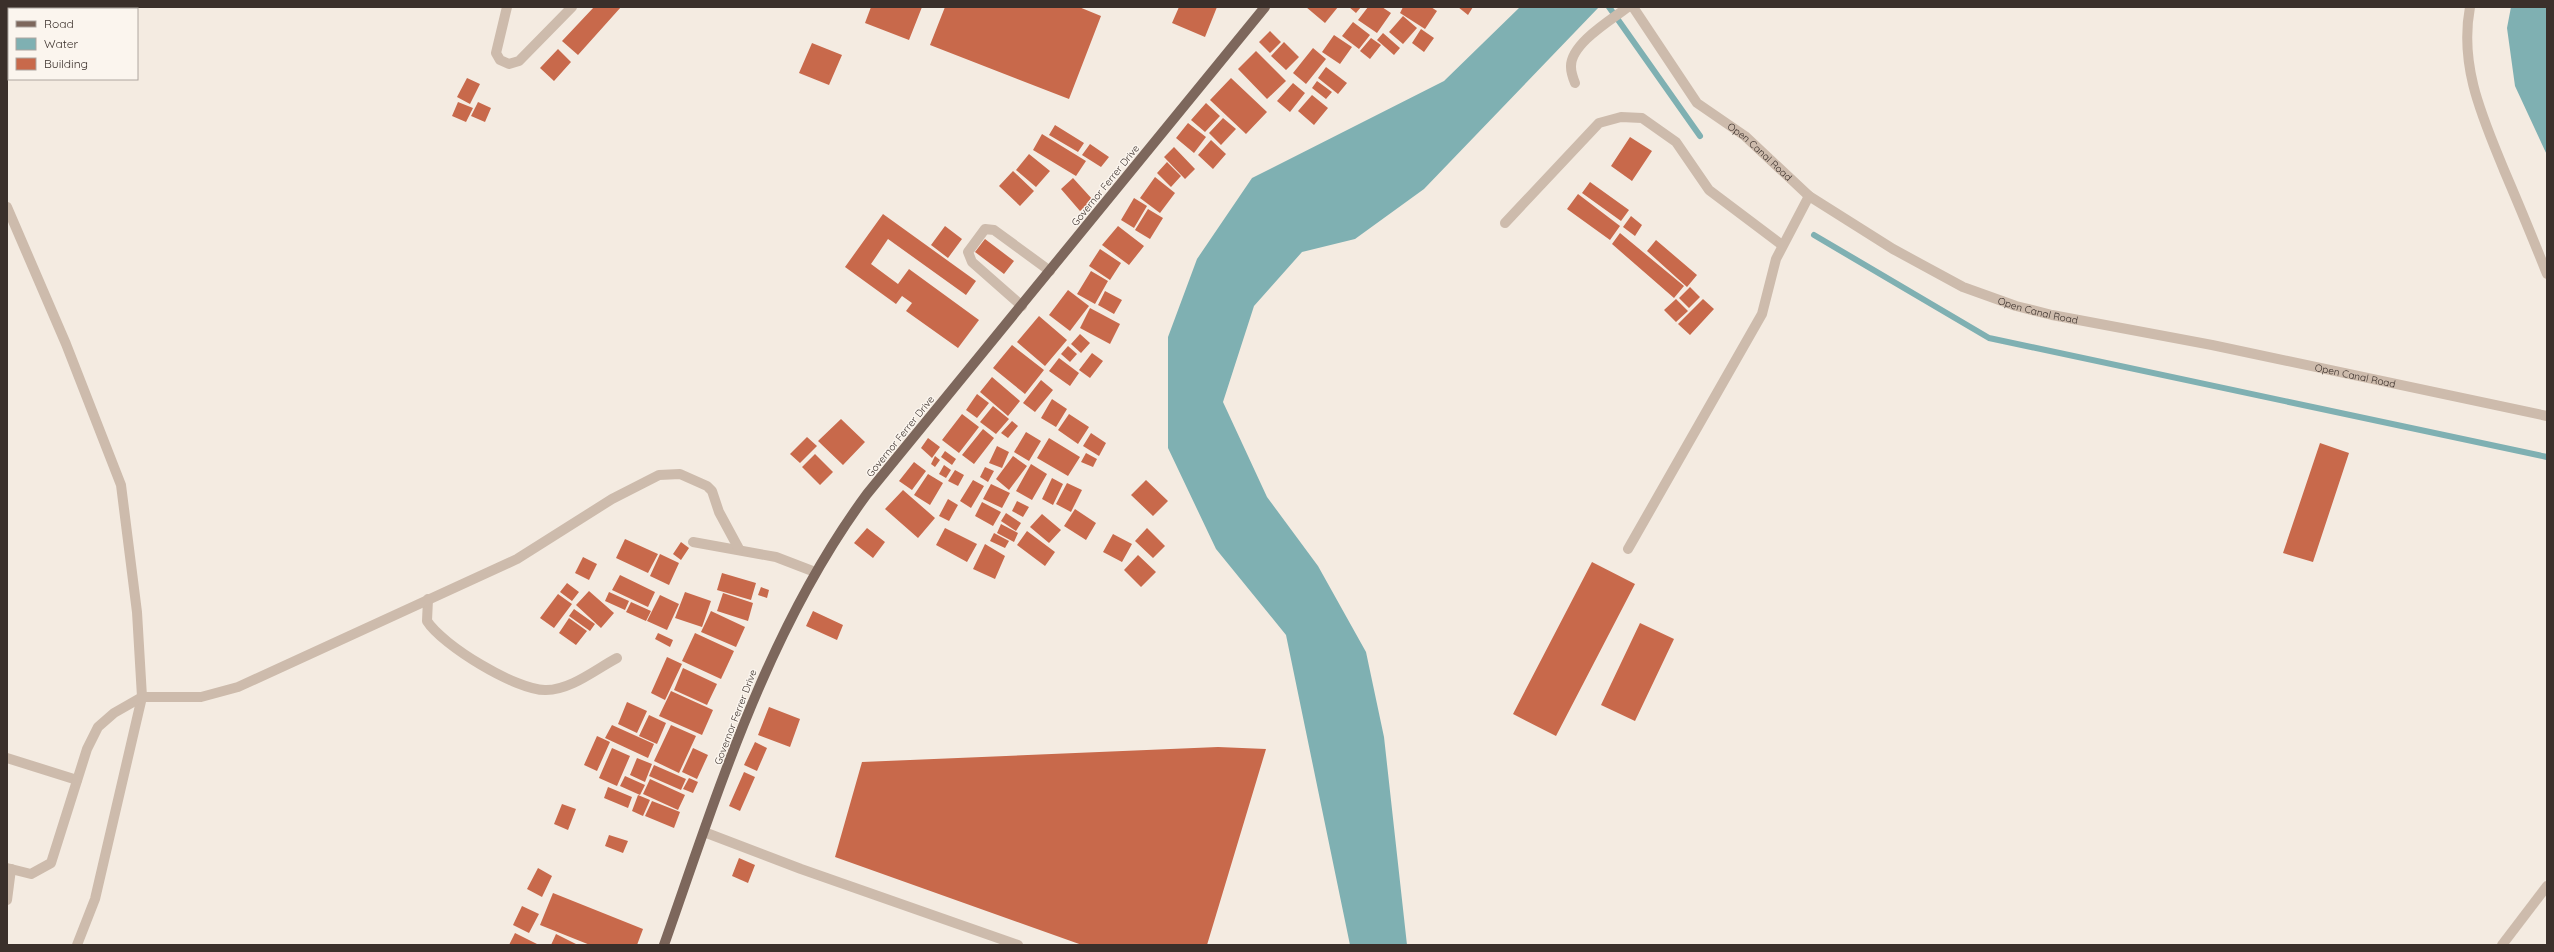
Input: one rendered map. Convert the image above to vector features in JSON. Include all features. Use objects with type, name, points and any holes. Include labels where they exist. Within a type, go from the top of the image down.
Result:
[{"type":"main road","name":"Governor Ferrer Drive","points":[[664,945],[704,832],[760,683],[780,638],[815,572],[841,530],[867,494],[1265,7]]},
{"type":"street","points":[[507,7],[496,53],[500,60],[509,64],[519,61],[572,7]]},
{"type":"street","points":[[1575,83],[1571,67],[1574,53],[1584,40],[1628,7]]},
{"type":"street","name":"Open Canal Road","points":[[1633,7],[1697,103],[1745,136],[1809,196],[1937,274],[1963,287],[2016,306],[2212,345],[2547,416]]},
{"type":"street","points":[[2470,7],[2466,50],[2472,86],[2484,120],[2547,274]]},
{"type":"street","points":[[1505,223],[1599,123],[1622,117],[1642,118],[1676,142],[1709,190],[1782,245]]},
{"type":"street","points":[[1628,549],[1762,314],[1776,260],[1782,245],[1809,196]]},
{"type":"street","points":[[7,207],[66,344],[120,485],[137,612],[142,697],[95,900],[77,945]]},
{"type":"street","points":[[1022,306],[972,262],[968,252],[985,229],[994,230],[1050,271]]},
{"type":"street","points":[[7,900],[9,868],[30,874],[51,863],[87,749],[98,727],[114,713],[142,697],[201,697],[238,687],[517,559],[612,499],[659,475],[680,474],[707,486],[712,491],[719,512],[739,549]]},
{"type":"street","points":[[693,542],[739,549],[786,560],[815,572]]},
{"type":"street","points":[[428,599],[426,622],[441,638],[461,653],[529,688],[546,690],[566,686],[618,658]]},
{"type":"street","points":[[7,758],[77,780]]},
{"type":"street","points":[[704,832],[1018,945]]},
{"type":"street","points":[[2502,945],[2547,886]]},
{"type":"water","points":[[1520,7],[1599,7],[1424,189],[1355,239],[1302,252],[1254,306],[1223,402],[1267,497],[1318,566],[1366,652],[1384,737],[1407,945],[1350,945],[1286,635],[1216,549],[1168,448],[1168,337],[1197,259],[1252,178],[1444,81]]},
{"type":"water","points":[[2511,7],[2547,7],[2547,155],[2515,86],[2507,28]]},
{"type":"building","points":[[594,7],[621,7],[578,55],[562,41]]},
{"type":"building","points":[[871,7],[922,7],[909,40],[865,23]]},
{"type":"building","points":[[945,7],[1079,7],[1101,16],[1069,99],[930,45]]},
{"type":"building","points":[[1179,7],[1217,7],[1205,37],[1172,23]]},
{"type":"building","points":[[1306,7],[1338,7],[1325,23]]},
{"type":"building","points":[[1349,7],[1361,7],[1356,13]]},
{"type":"building","points":[[1368,7],[1382,7],[1391,13],[1377,33],[1358,20]]},
{"type":"building","points":[[1403,7],[1431,7],[1437,11],[1425,29],[1400,13]]},
{"type":"building","points":[[1458,7],[1473,7],[1468,15]]},
{"type":"building","points":[[1403,16],[1417,28],[1403,44],[1389,32]]},
{"type":"building","points":[[1353,22],[1370,35],[1359,49],[1342,36]]},
{"type":"building","points":[[1421,29],[1434,38],[1424,52],[1412,43]]},
{"type":"building","points":[[1270,31],[1281,42],[1270,53],[1259,42]]},
{"type":"building","points":[[1383,33],[1400,48],[1394,55],[1377,40]]},
{"type":"building","points":[[1334,35],[1352,47],[1340,64],[1322,52]]},
{"type":"building","points":[[1371,38],[1381,45],[1370,59],[1360,51]]},
{"type":"building","points":[[1284,42],[1299,57],[1286,70],[1271,56]]},
{"type":"building","points":[[812,43],[842,55],[829,85],[799,73]]},
{"type":"building","points":[[1313,48],[1326,59],[1306,84],[1293,73]]},
{"type":"building","points":[[558,49],[571,62],[554,81],[540,68]]},
{"type":"building","points":[[1256,51],[1286,81],[1267,99],[1238,69]]},
{"type":"building","points":[[1326,67],[1347,83],[1338,94],[1318,78]]},
{"type":"building","points":[[467,78],[480,84],[470,104],[457,97]]},
{"type":"building","points":[[1231,78],[1267,112],[1246,134],[1210,100]]},
{"type":"building","points":[[1317,81],[1332,92],[1326,99],[1312,88]]},
{"type":"building","points":[[1293,83],[1305,93],[1290,112],[1277,101]]},
{"type":"building","points":[[1312,95],[1328,108],[1314,125],[1298,111]]},
{"type":"building","points":[[458,102],[473,108],[466,122],[452,116]]},
{"type":"building","points":[[478,102],[491,108],[485,122],[471,116]]},
{"type":"building","points":[[1206,103],[1220,116],[1205,132],[1191,120]]},
{"type":"building","points":[[1223,118],[1236,129],[1221,145],[1209,133]]},
{"type":"building","points":[[1188,123],[1206,137],[1194,153],[1176,138]]},
{"type":"building","points":[[1055,125],[1084,143],[1078,152],[1049,135]]},
{"type":"building","points":[[1042,134],[1086,161],[1076,176],[1033,150]]},
{"type":"building","points":[[1630,137],[1652,151],[1632,181],[1611,166]]},
{"type":"building","points":[[1211,140],[1226,154],[1213,169],[1198,155]]},
{"type":"building","points":[[1090,144],[1109,157],[1101,167],[1082,155]]},
{"type":"building","points":[[1174,147],[1195,169],[1185,179],[1164,157]]},
{"type":"building","points":[[1029,154],[1050,171],[1036,187],[1016,170]]},
{"type":"building","points":[[1167,162],[1181,176],[1171,187],[1157,173]]},
{"type":"building","points":[[1013,171],[1034,191],[1020,206],[999,186]]},
{"type":"building","points":[[1155,177],[1175,193],[1160,213],[1140,198]]},
{"type":"building","points":[[1073,178],[1093,200],[1080,211],[1061,189]]},
{"type":"building","points":[[1590,182],[1629,210],[1621,221],[1582,193]]},
{"type":"building","points":[[1578,194],[1620,226],[1610,240],[1567,209]]},
{"type":"building","points":[[1134,198],[1147,206],[1134,228],[1121,220]]},
{"type":"building","points":[[1148,209],[1163,218],[1150,239],[1135,230]]},
{"type":"building","points":[[883,214],[976,281],[966,295],[888,239],[871,264],[898,284],[909,269],[979,320],[958,348],[906,311],[912,303],[902,296],[896,304],[845,267]]},
{"type":"building","points":[[1631,216],[1642,225],[1635,236],[1623,227]]},
{"type":"building","points":[[945,226],[962,239],[948,258],[931,245]]},
{"type":"building","points":[[1118,226],[1144,246],[1129,265],[1102,245]]},
{"type":"building","points":[[1620,233],[1684,286],[1674,298],[1612,244]]},
{"type":"building","points":[[985,239],[1014,261],[1004,274],[975,252]]},
{"type":"building","points":[[1656,240],[1697,275],[1687,287],[1647,251]]},
{"type":"building","points":[[1100,249],[1121,263],[1110,280],[1089,266]]},
{"type":"building","points":[[1091,271],[1108,281],[1095,304],[1077,294]]},
{"type":"building","points":[[1690,287],[1700,297],[1689,308],[1679,298]]},
{"type":"building","points":[[1068,290],[1089,306],[1070,331],[1049,315]]},
{"type":"building","points":[[1105,291],[1122,300],[1114,314],[1098,305]]},
{"type":"building","points":[[1676,299],[1688,311],[1676,322],[1664,310]]},
{"type":"building","points":[[1703,299],[1714,309],[1690,335],[1678,324]]},
{"type":"building","points":[[1090,308],[1120,324],[1110,344],[1080,328]]},
{"type":"building","points":[[1039,316],[1067,340],[1045,366],[1017,342]]},
{"type":"building","points":[[1080,334],[1090,343],[1081,353],[1071,344]]},
{"type":"building","points":[[1012,345],[1044,370],[1025,394],[993,368]]},
{"type":"building","points":[[1068,346],[1077,354],[1070,362],[1061,354]]},
{"type":"building","points":[[1092,353],[1103,361],[1090,378],[1079,370]]},
{"type":"building","points":[[1059,358],[1079,373],[1070,386],[1049,371]]},
{"type":"building","points":[[992,377],[1020,401],[1008,416],[980,392]]},
{"type":"building","points":[[1041,380],[1053,390],[1035,412],[1023,403]]},
{"type":"building","points":[[977,394],[989,403],[977,418],[966,410]]},
{"type":"building","points":[[1052,399],[1067,409],[1056,427],[1041,418]]},
{"type":"building","points":[[993,406],[1009,419],[996,434],[980,422]]},
{"type":"building","points":[[962,414],[979,427],[959,453],[942,440]]},
{"type":"building","points":[[1069,414],[1089,427],[1078,444],[1058,430]]},
{"type":"building","points":[[841,419],[865,442],[843,465],[818,441]]},
{"type":"building","points":[[1012,421],[1018,426],[1008,438],[1001,433]]},
{"type":"building","points":[[983,429],[994,438],[974,464],[962,455]]},
{"type":"building","points":[[1026,432],[1041,441],[1029,461],[1014,452]]},
{"type":"building","points":[[1091,433],[1106,443],[1099,456],[1083,446]]},
{"type":"building","points":[[807,437],[817,446],[800,463],[790,454]]},
{"type":"building","points":[[928,438],[940,447],[932,458],[921,448]]},
{"type":"building","points":[[1049,438],[1080,457],[1068,476],[1037,458]]},
{"type":"building","points":[[2320,443],[2349,453],[2313,562],[2283,553]]},
{"type":"building","points":[[997,446],[1009,452],[1002,468],[989,463]]},
{"type":"building","points":[[945,451],[956,459],[952,465],[941,457]]},
{"type":"building","points":[[1086,453],[1097,459],[1093,467],[1081,462]]},
{"type":"building","points":[[815,454],[833,472],[820,485],[802,467]]},
{"type":"building","points":[[935,456],[940,460],[935,467],[931,464]]},
{"type":"building","points":[[1013,456],[1027,466],[1009,490],[996,479]]},
{"type":"building","points":[[914,462],[926,471],[912,490],[899,481]]},
{"type":"building","points":[[1031,464],[1047,474],[1032,500],[1016,491]]},
{"type":"building","points":[[944,465],[951,470],[946,478],[939,474]]},
{"type":"building","points":[[985,467],[994,471],[988,482],[980,477]]},
{"type":"building","points":[[955,470],[964,475],[958,486],[948,481]]},
{"type":"building","points":[[928,474],[943,483],[930,505],[914,495]]},
{"type":"building","points":[[1052,478],[1063,484],[1053,505],[1042,499]]},
{"type":"building","points":[[973,480],[984,486],[971,508],[960,501]]},
{"type":"building","points":[[1146,480],[1168,501],[1153,516],[1131,495]]},
{"type":"building","points":[[1067,483],[1082,490],[1071,512],[1056,504]]},
{"type":"building","points":[[991,484],[1010,493],[1002,508],[983,499]]},
{"type":"building","points":[[903,490],[935,518],[918,538],[885,509]]},
{"type":"building","points":[[948,499],[958,505],[949,521],[939,516]]},
{"type":"building","points":[[1017,501],[1029,507],[1023,517],[1012,511]]},
{"type":"building","points":[[982,502],[1001,512],[993,526],[975,516]]},
{"type":"building","points":[[1075,509],[1096,523],[1086,540],[1064,526]]},
{"type":"building","points":[[1006,513],[1021,523],[1016,531],[1001,521]]},
{"type":"building","points":[[1042,514],[1061,530],[1049,543],[1030,527]]},
{"type":"building","points":[[1001,524],[1018,533],[1014,542],[997,533]]},
{"type":"building","points":[[867,528],[885,542],[873,558],[854,543]]},
{"type":"building","points":[[945,528],[977,544],[967,562],[936,545]]},
{"type":"building","points":[[1147,528],[1165,546],[1153,558],[1135,541]]},
{"type":"building","points":[[1027,531],[1055,552],[1045,566],[1017,545]]},
{"type":"building","points":[[994,533],[1009,541],[1005,548],[990,541]]},
{"type":"building","points":[[1113,534],[1132,544],[1122,562],[1103,552]]},
{"type":"building","points":[[625,539],[658,554],[648,573],[616,558]]},
{"type":"building","points":[[681,542],[689,548],[681,560],[673,554]]},
{"type":"building","points":[[985,544],[1005,556],[995,579],[973,569]]},
{"type":"building","points":[[660,554],[679,563],[669,585],[650,576]]},
{"type":"building","points":[[1138,555],[1156,572],[1141,587],[1124,570]]},
{"type":"building","points":[[583,557],[597,564],[589,580],[575,573]]},
{"type":"building","points":[[1592,562],[1635,584],[1556,736],[1513,714]]},
{"type":"building","points":[[722,573],[756,583],[751,600],[717,590]]},
{"type":"building","points":[[620,575],[655,592],[648,607],[612,590]]},
{"type":"building","points":[[567,583],[579,592],[572,601],[560,592]]},
{"type":"building","points":[[761,587],[769,590],[767,598],[758,595]]},
{"type":"building","points":[[589,591],[614,613],[601,628],[576,605]]},
{"type":"building","points":[[609,592],[629,601],[625,610],[605,601]]},
{"type":"building","points":[[685,592],[711,601],[702,627],[675,618]]},
{"type":"building","points":[[723,593],[753,603],[748,621],[717,611]]},
{"type":"building","points":[[558,594],[572,604],[554,628],[540,618]]},
{"type":"building","points":[[660,595],[679,604],[667,630],[647,621]]},
{"type":"building","points":[[631,602],[651,611],[646,621],[626,612]]},
{"type":"building","points":[[574,609],[595,624],[590,631],[569,616]]},
{"type":"building","points":[[711,611],[745,627],[736,647],[701,632]]},
{"type":"building","points":[[813,611],[843,625],[837,640],[806,626]]},
{"type":"building","points":[[569,618],[587,631],[576,645],[559,633]]},
{"type":"building","points":[[1640,623],[1674,639],[1635,721],[1601,705]]},
{"type":"building","points":[[658,633],[673,640],[670,647],[655,639]]},
{"type":"building","points":[[695,633],[734,651],[721,679],[682,661]]},
{"type":"building","points":[[667,657],[682,664],[665,700],[651,693]]},
{"type":"building","points":[[683,668],[717,684],[707,705],[674,690]]},
{"type":"building","points":[[671,691],[713,710],[702,735],[659,716]]},
{"type":"building","points":[[627,702],[647,711],[637,733],[618,724]]},
{"type":"building","points":[[769,707],[800,719],[790,747],[758,735]]},
{"type":"building","points":[[649,715],[666,723],[657,744],[639,736]]},
{"type":"building","points":[[612,725],[654,744],[648,758],[605,738]]},
{"type":"building","points":[[671,725],[696,736],[679,773],[654,761]]},
{"type":"building","points":[[597,736],[610,742],[597,771],[584,765]]},
{"type":"building","points":[[755,742],[767,748],[757,771],[744,765]]},
{"type":"building","points":[[1218,747],[1266,749],[1207,945],[1082,945],[835,857],[862,762]]},
{"type":"building","points":[[612,748],[630,756],[617,786],[599,778]]},
{"type":"building","points":[[693,748],[708,755],[697,779],[682,772]]},
{"type":"building","points":[[637,758],[652,764],[645,782],[630,775]]},
{"type":"building","points":[[654,765],[686,779],[681,790],[649,776]]},
{"type":"building","points":[[744,772],[755,777],[740,811],[729,806]]},
{"type":"building","points":[[625,776],[645,785],[640,795],[620,786]]},
{"type":"building","points":[[689,778],[698,782],[693,793],[683,789]]},
{"type":"building","points":[[650,779],[685,795],[678,810],[643,794]]},
{"type":"building","points":[[608,787],[632,797],[628,808],[604,798]]},
{"type":"building","points":[[638,795],[650,800],[643,816],[632,811]]},
{"type":"building","points":[[652,801],[680,812],[674,828],[645,816]]},
{"type":"building","points":[[562,804],[576,809],[568,830],[554,824]]},
{"type":"building","points":[[609,835],[628,841],[623,853],[605,846]]},
{"type":"building","points":[[739,858],[755,865],[748,883],[732,876]]},
{"type":"building","points":[[538,868],[552,876],[542,897],[527,889]]},
{"type":"building","points":[[553,893],[643,929],[637,945],[590,945],[540,925]]},
{"type":"building","points":[[522,906],[539,914],[529,933],[513,925]]},
{"type":"building","points":[[515,933],[539,945],[509,945]]},
{"type":"building","points":[[556,934],[578,945],[551,945]]},
{"type":"waterway","points":[[1609,7],[1700,136]]},
{"type":"waterway","points":[[1814,235],[1989,338],[2547,457]]}]
